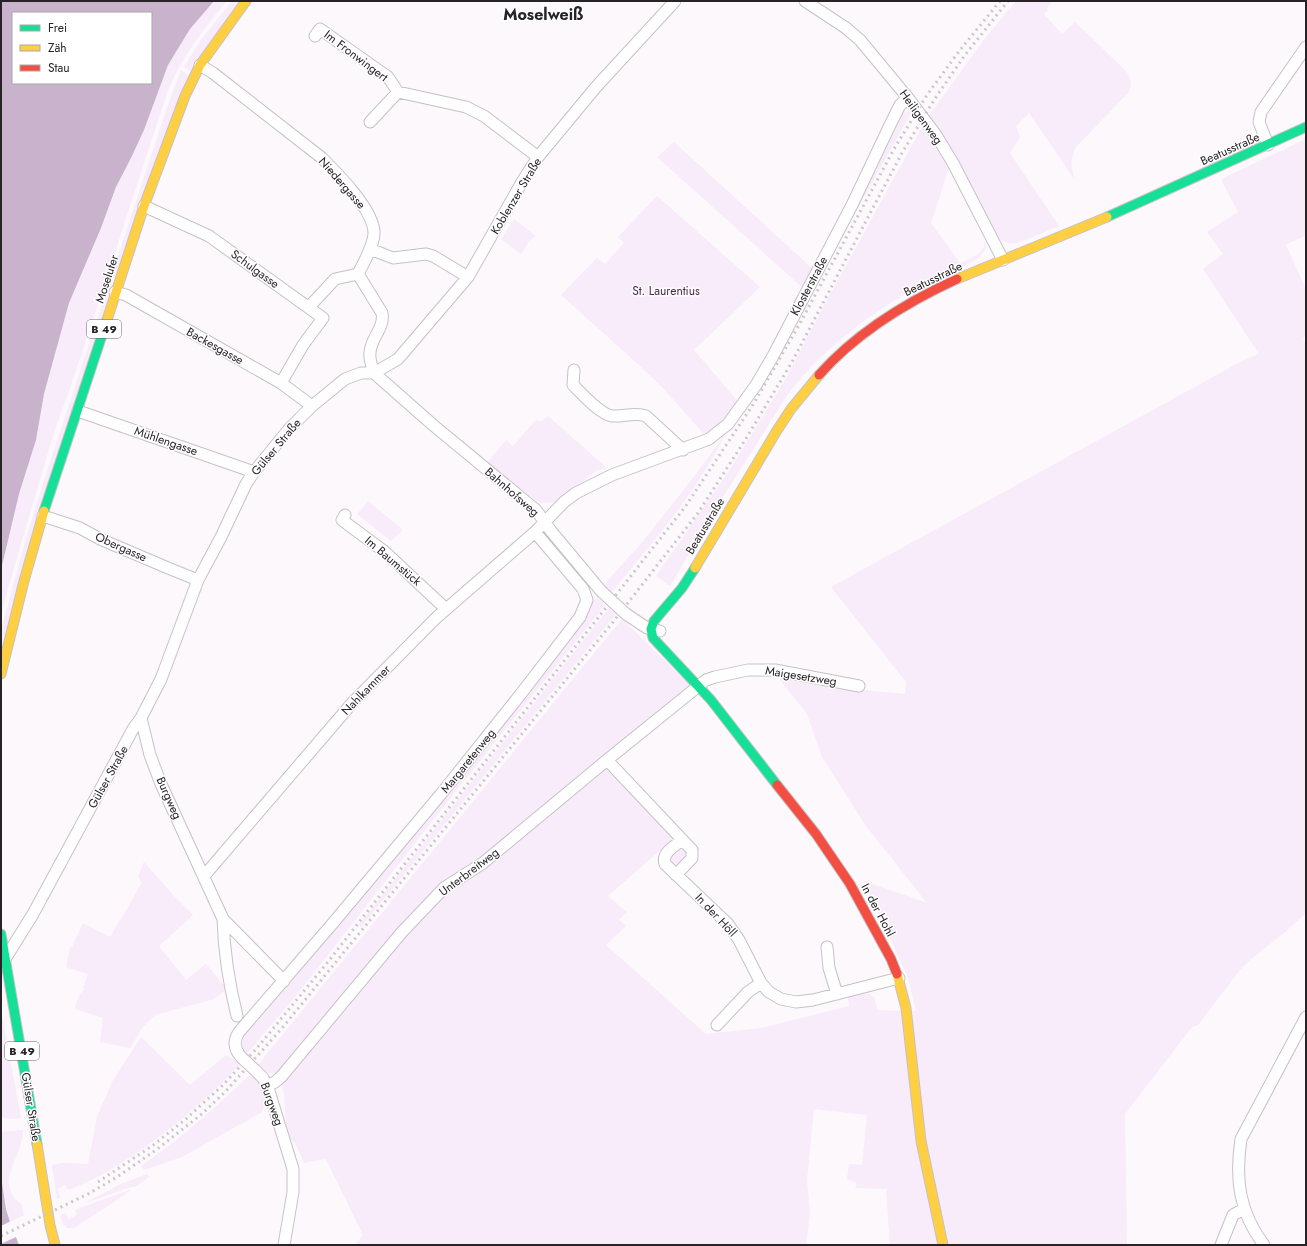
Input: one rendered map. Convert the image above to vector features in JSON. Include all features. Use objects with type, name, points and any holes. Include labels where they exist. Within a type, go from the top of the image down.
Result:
[{"type":"street","name":"Moselufer","points":[[1,674],[24,581],[43,516],[144,206],[182,102],[200,65],[246,1]]},
{"type":"street","name":"Koblenzer Straße","points":[[374,372],[398,359],[468,277],[522,182],[538,157],[596,87],[676,1]]},
{"type":"street","name":"Heiligenweg","points":[[805,1],[860,40],[908,98],[936,135],[953,163],[1003,260]]},
{"type":"street","name":"Im Fronwingert","points":[[315,36],[320,28],[388,77],[398,92],[466,107],[484,116],[538,157]]},
{"type":"street","points":[[1268,145],[1259,122],[1261,112],[1306,47]]},
{"type":"street","name":"Niedergasse","points":[[200,65],[213,73],[322,158],[336,173],[365,208],[371,218],[374,234],[370,249]]},
{"type":"street","name":"Im Fronwingert","points":[[370,122],[398,92]]},
{"type":"street","name":"Klosterstraße","points":[[544,522],[564,502],[576,493],[612,475],[710,439],[728,424],[756,385],[773,356],[852,204],[900,105],[908,98]]},
{"type":"street","name":"Beatusstraße","points":[[656,630],[653,623],[682,588],[784,419],[796,402],[825,367],[871,328],[898,310],[948,283],[1111,216],[1306,127]]},
{"type":"street","name":"Schulgasse","points":[[144,206],[210,236],[323,318],[303,345],[281,383]]},
{"type":"street","points":[[358,274],[370,249],[393,258],[426,254],[433,256],[468,277]]},
{"type":"street","points":[[309,307],[335,279],[358,274]]},
{"type":"street","points":[[358,274],[382,313],[383,318],[382,324],[370,347],[369,355],[374,372]]},
{"type":"street","name":"Backesgasse","points":[[115,292],[126,295],[281,383],[312,406]]},
{"type":"street","points":[[574,370],[573,385],[604,413],[612,416],[641,414],[646,416],[683,450]]},
{"type":"street","name":"Gülser Straße","points":[[55,1245],[50,1224],[32,1108],[5,959],[33,914],[133,729],[142,718],[161,679],[198,580],[221,537],[246,484],[289,429],[312,406],[348,377],[361,372],[374,372]]},
{"type":"street","name":"Bahnhofsweg","points":[[374,372],[433,425],[536,510],[544,522],[601,591],[626,614],[645,627],[656,630]]},
{"type":"street","name":"Mühlengasse","points":[[78,411],[254,472]]},
{"type":"street","name":"Im Baumstück","points":[[345,515],[342,520],[385,552],[446,609]]},
{"type":"street","name":"Obergasse","points":[[43,516],[80,528],[100,539],[198,580]]},
{"type":"street","name":"Nahlkammer","points":[[204,876],[353,702],[446,609],[535,532],[544,522]]},
{"type":"street","name":"Margaretenweg","points":[[284,981],[482,743],[568,633],[583,611],[587,600],[582,589],[535,532]]},
{"type":"street","name":"In der Hohl","points":[[656,630],[652,638],[698,685],[751,749],[816,834],[850,884],[890,959],[898,978],[906,1008],[921,1141],[943,1245]]},
{"type":"street","name":"Maigesetzweg","points":[[698,685],[708,679],[757,670],[775,670],[859,686]]},
{"type":"street","name":"Unterbreitweg","points":[[267,1086],[281,1077],[402,932],[444,888],[483,863],[698,685]]},
{"type":"street","name":"Burgweg","points":[[142,718],[150,755],[223,919],[231,993],[237,1016]]},
{"type":"street","points":[[607,760],[692,850],[692,858],[676,874]]},
{"type":"street","name":"In der Höll","points":[[682,840],[665,855],[665,864],[732,929],[761,983],[769,992],[787,1001],[803,1001],[898,978]]},
{"type":"street","name":"Burgweg","points":[[223,919],[284,981],[236,1036],[234,1043],[235,1048],[241,1057],[263,1078],[267,1086],[291,1161],[293,1173],[293,1192],[284,1245]]},
{"type":"street","name":"B 49","points":[[1,934],[5,959]]},
{"type":"street","points":[[827,947],[829,968],[837,994]]},
{"type":"street","points":[[717,1025],[748,992],[761,983]]},
{"type":"street","points":[[1264,1245],[1249,1223],[1244,1209],[1239,1185],[1238,1160],[1241,1139],[1306,1017]]},
{"type":"street","points":[[1221,1245],[1233,1215],[1244,1209]]},
{"type":"green space","points":[[214,1],[227,1],[193,44],[167,93],[81,356],[52,439],[1,616],[1,570],[19,494],[36,440],[44,394],[69,303],[101,228],[116,187],[144,130],[168,65],[190,29]]},
{"type":"green space","points":[[232,1],[238,1],[191,71],[184,67],[200,41]]},
{"type":"green space","points":[[1016,1],[1053,1],[1044,14],[1062,34],[1075,22],[1126,71],[1131,82],[1128,93],[1076,147],[1072,156],[1071,164],[1075,180],[1029,113],[1016,126],[1020,137],[1010,153],[1059,226],[1018,243],[1008,243],[995,235],[957,159],[928,117],[983,41]]},
{"type":"green space","points":[[181,70],[189,76],[115,278],[111,277],[169,102]]},
{"type":"green space","points":[[908,112],[911,113],[810,294],[899,114]]},
{"type":"green space","points":[[922,127],[949,168],[931,223],[960,263],[979,254],[986,243],[985,251],[972,262],[912,290],[873,315],[836,343],[803,376],[788,394],[718,505],[670,586],[656,576],[731,468],[785,380]]},
{"type":"green space","points":[[1306,139],[1306,235],[1286,245],[1306,289],[1306,333],[1303,339],[1306,344],[1306,913],[1240,970],[1198,1025],[1192,1027],[1125,1114],[1127,1245],[890,1245],[886,1189],[855,1188],[857,1183],[847,1179],[849,1164],[862,1165],[867,1115],[814,1109],[807,1180],[810,1214],[806,1245],[355,1245],[363,1235],[326,1159],[304,1163],[297,1147],[290,1138],[287,1138],[284,1093],[278,1074],[265,1073],[257,1066],[622,619],[692,687],[600,761],[673,839],[608,896],[627,912],[619,920],[626,926],[606,945],[706,1034],[762,1028],[849,1006],[848,997],[861,994],[868,994],[874,997],[877,1010],[916,1011],[908,978],[864,881],[927,903],[866,826],[822,757],[807,714],[775,673],[862,690],[905,694],[906,682],[831,587],[1242,361],[1259,354],[1203,269],[1223,254],[1207,232],[1238,212],[1221,179]]},
{"type":"green space","points":[[674,142],[814,270],[804,289],[657,157]]},
{"type":"green space","name":"St. Laurentius","points":[[657,196],[760,287],[694,350],[740,404],[728,418],[707,434],[703,433],[664,389],[639,365],[561,295],[597,258],[605,264],[624,243],[618,237]]},
{"type":"green space","points":[[514,219],[536,236],[529,241],[521,254],[501,239]]},
{"type":"green space","points":[[110,281],[113,282],[1,649],[1,630],[25,542]]},
{"type":"green space","points":[[548,416],[607,468],[595,472],[574,490],[560,499],[545,503],[537,501],[487,463],[506,440],[513,446],[536,420],[542,421]]},
{"type":"green space","points":[[726,433],[702,476],[674,516],[612,592],[605,585],[665,514]]},
{"type":"green space","points":[[368,501],[403,530],[391,541],[357,514]]},
{"type":"green space","points":[[597,597],[605,605],[444,806],[299,992],[246,1055],[242,1052],[238,1040]]},
{"type":"green space","points":[[609,608],[616,614],[361,927],[359,925]]},
{"type":"green space","points":[[680,845],[686,849],[685,855],[681,862],[673,865],[669,862],[669,857]]},
{"type":"green space","points":[[144,862],[193,915],[159,946],[186,980],[206,964],[227,989],[214,999],[155,1015],[142,1028],[130,1048],[100,1042],[103,1018],[75,1009],[79,995],[85,989],[83,988],[88,974],[66,967],[70,947],[72,947],[83,923],[110,937],[142,882],[138,877]]},
{"type":"green space","points":[[1,1010],[21,1118],[11,1119],[1,1117]]},
{"type":"green space","points":[[141,1037],[190,1085],[226,1055],[240,1064],[195,1108],[162,1135],[128,1159],[100,1176],[69,1190],[65,1185],[57,1189],[61,1197],[57,1199],[52,1165],[63,1163],[88,1164],[97,1117],[112,1082]]},
{"type":"green space","points":[[252,1073],[264,1091],[265,1101],[262,1112],[182,1157],[144,1170],[141,1166],[174,1142]]},
{"type":"green space","points":[[23,1130],[20,1146],[9,1177],[9,1185],[13,1196],[23,1206],[22,1208],[24,1215],[10,1222],[1,1178],[1,1132]]},
{"type":"green space","points":[[147,1174],[149,1177],[135,1187],[131,1187],[85,1203],[121,1184]]},
{"type":"green space","points":[[132,1189],[74,1228],[67,1228],[63,1224],[60,1216],[65,1213],[69,1219],[77,1215],[75,1210]]},
{"type":"shaded area","points":[[1,1],[214,1],[190,29],[168,65],[144,130],[116,187],[101,228],[69,303],[44,394],[36,440],[19,494],[1,570]]},
{"type":"shaded area","points":[[1,1176],[6,1209],[19,1245],[1,1245]]},
{"type":"pier","points":[[11,1221],[18,1236],[1,1244],[1,1226]]},
{"type":"railway","points":[[98,1182],[152,1146],[187,1118],[223,1085],[257,1048],[327,963],[685,507],[754,403],[799,325],[894,149],[927,95],[960,50],[1000,1]]},
{"type":"railway","points":[[1,1236],[88,1194],[117,1177],[156,1150],[203,1113],[226,1091],[283,1027],[613,622],[698,513],[747,437],[792,362],[902,153],[934,100],[965,55],[1008,1]]},
{"type":"traffic: fast","points":[[1107,217],[1306,127]]},
{"type":"traffic: fast","points":[[44,511],[107,320]]},
{"type":"traffic: fast","points":[[695,568],[682,588],[654,621],[651,629],[653,638],[711,700],[777,785]]},
{"type":"traffic: fast","points":[[1,934],[37,1144]]},
{"type":"traffic: slow","points":[[107,320],[144,206],[185,96],[200,65],[246,1]]},
{"type":"traffic: slow","points":[[957,279],[1107,217]]},
{"type":"traffic: slow","points":[[695,568],[776,432],[791,409],[819,375]]},
{"type":"traffic: slow","points":[[1,674],[24,581],[44,511]]},
{"type":"traffic: slow","points":[[897,974],[906,1008],[921,1141],[943,1245]]},
{"type":"traffic: slow","points":[[37,1144],[50,1225],[55,1245]]},
{"type":"traffic: jam","points":[[819,375],[849,346],[883,320],[901,308],[957,279]]},
{"type":"traffic: jam","points":[[777,785],[816,834],[850,884],[891,959],[897,974]]},
{"type":"district","name":"Moselweiß","points":[[543,14]]}]
